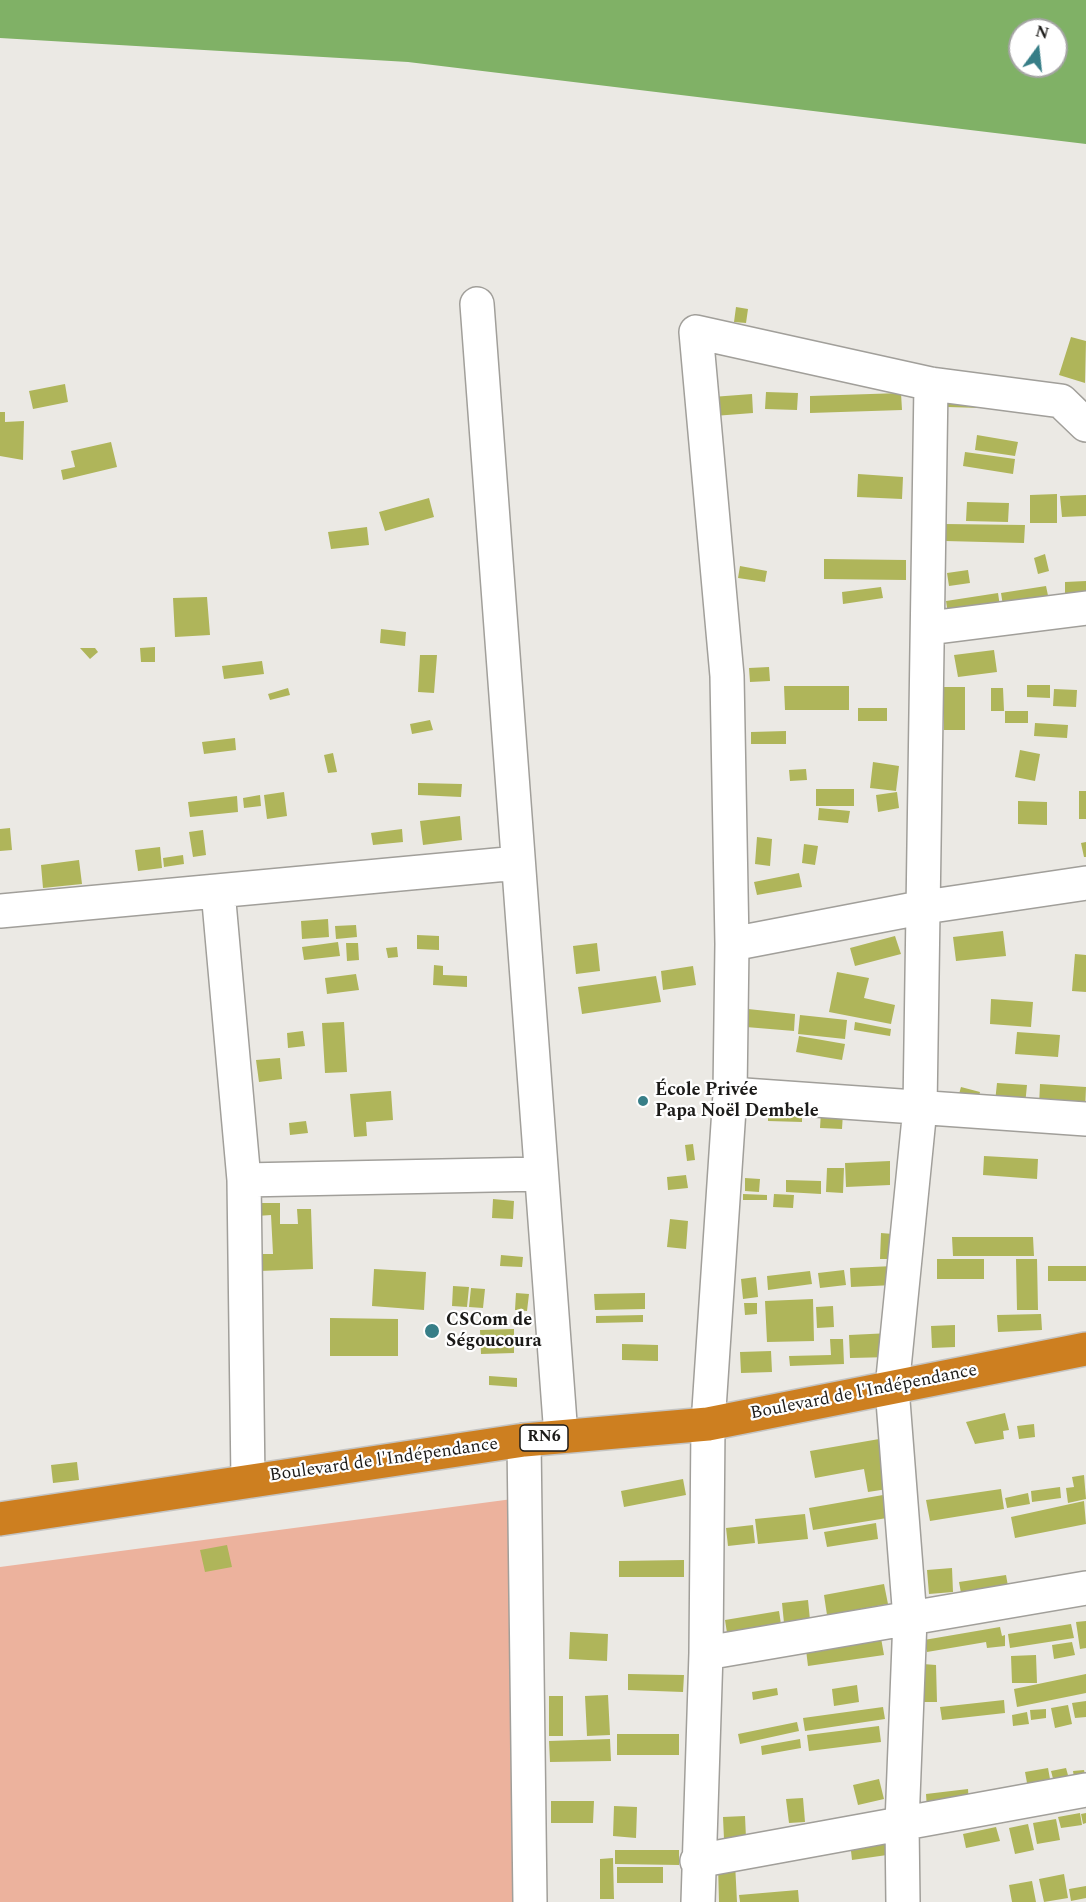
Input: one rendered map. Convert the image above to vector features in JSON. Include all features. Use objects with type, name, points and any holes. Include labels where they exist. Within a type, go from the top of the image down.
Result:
[{"type":"highway","name":"Boulevard de l'Indépendance","points":[[0,1519],[524,1440],[708,1424],[1086,1349]]},
{"type":"street","points":[[477,304],[561,1436]]},
{"type":"street","points":[[698,1902],[697,1861],[706,1653],[708,1424],[730,1094],[732,944],[727,676],[696,332],[931,384],[1061,401],[1086,425]]},
{"type":"street","points":[[903,1902],[902,1823],[910,1619],[892,1388],[920,1108],[931,384]]},
{"type":"street","points":[[928,628],[1086,608]]},
{"type":"street","points":[[0,911],[518,863]]},
{"type":"street","points":[[732,944],[924,907],[1086,884]]},
{"type":"street","points":[[218,891],[244,1180],[248,1481]]},
{"type":"street","points":[[730,1094],[1086,1119]]},
{"type":"street","points":[[244,1180],[541,1174]]},
{"type":"street","points":[[524,1440],[530,1902]]},
{"type":"street","points":[[706,1653],[1086,1588]]},
{"type":"street","points":[[697,1861],[1086,1790]]},
{"type":"shaded area","points":[[0,0],[1086,0],[1086,144],[408,62],[0,38]]},
{"type":"shaded area","points":[[520,1498],[516,1902],[0,1902],[0,1567]]},
{"type":"building","points":[[736,307],[748,309],[746,323],[734,322]]},
{"type":"building","points":[[1071,337],[1086,341],[1085,383],[1059,375]]},
{"type":"building","points":[[65,384],[68,402],[33,409],[29,391]]},
{"type":"building","points":[[766,392],[798,393],[797,410],[765,409]]},
{"type":"building","points":[[901,393],[902,410],[810,413],[810,396]]},
{"type":"building","points":[[752,394],[753,413],[714,416],[712,397]]},
{"type":"building","points":[[948,395],[981,396],[981,408],[948,407]]},
{"type":"building","points":[[0,412],[5,412],[5,422],[24,421],[23,460],[0,456]]},
{"type":"building","points":[[977,435],[1018,442],[1015,456],[975,450]]},
{"type":"building","points":[[111,442],[117,467],[63,480],[61,470],[75,467],[71,451]]},
{"type":"building","points":[[965,452],[1015,459],[1013,474],[963,466]]},
{"type":"building","points":[[858,474],[903,477],[902,499],[857,497]]},
{"type":"building","points":[[1057,494],[1057,523],[1030,523],[1030,495]]},
{"type":"building","points":[[1086,495],[1086,516],[1062,517],[1060,496]]},
{"type":"building","points":[[429,498],[434,517],[385,531],[379,512]]},
{"type":"building","points":[[967,502],[1009,503],[1008,522],[966,521]]},
{"type":"building","points":[[945,524],[1025,525],[1024,543],[945,541]]},
{"type":"building","points":[[367,527],[369,545],[331,549],[328,532]]},
{"type":"building","points":[[1045,554],[1049,571],[1038,574],[1034,558]]},
{"type":"building","points":[[824,559],[906,560],[906,580],[824,579]]},
{"type":"building","points":[[740,566],[767,571],[765,582],[738,578]]},
{"type":"building","points":[[968,570],[970,583],[949,586],[947,573]]},
{"type":"building","points":[[1086,581],[1086,599],[1065,600],[1065,582]]},
{"type":"building","points":[[1046,586],[1050,605],[1004,612],[1001,593]]},
{"type":"building","points":[[881,587],[883,598],[843,604],[842,592]]},
{"type":"building","points":[[998,593],[1001,613],[949,621],[946,601]]},
{"type":"building","points":[[207,597],[210,635],[175,637],[173,598]]},
{"type":"building","points":[[381,629],[406,632],[405,646],[380,643]]},
{"type":"building","points":[[155,647],[155,662],[141,662],[140,648]]},
{"type":"building","points":[[80,648],[95,648],[98,652],[90,659]]},
{"type":"building","points":[[994,650],[997,672],[958,677],[954,655]]},
{"type":"building","points":[[420,655],[437,655],[434,693],[418,692]]},
{"type":"building","points":[[262,661],[264,674],[224,679],[222,666]]},
{"type":"building","points":[[769,667],[770,681],[750,682],[749,668]]},
{"type":"building","points":[[1027,685],[1050,685],[1050,698],[1027,697]]},
{"type":"building","points":[[784,686],[849,686],[849,710],[785,710]]},
{"type":"building","points":[[944,687],[965,687],[965,730],[944,730]]},
{"type":"building","points":[[288,688],[290,695],[270,700],[268,694]]},
{"type":"building","points":[[991,688],[1003,688],[1004,711],[991,711]]},
{"type":"building","points":[[1054,689],[1077,690],[1076,707],[1053,706]]},
{"type":"building","points":[[858,708],[887,708],[887,721],[858,721]]},
{"type":"building","points":[[1005,711],[1028,711],[1028,723],[1005,723]]},
{"type":"building","points":[[430,720],[433,730],[412,734],[410,724]]},
{"type":"building","points":[[1035,723],[1068,725],[1067,738],[1034,736]]},
{"type":"building","points":[[786,731],[786,744],[751,744],[751,732]]},
{"type":"building","points":[[235,738],[236,750],[204,754],[202,742]]},
{"type":"building","points":[[1020,750],[1040,754],[1035,781],[1015,777]]},
{"type":"building","points":[[333,753],[337,772],[328,773],[324,755]]},
{"type":"building","points":[[873,762],[899,766],[896,791],[870,788]]},
{"type":"building","points":[[806,769],[807,780],[790,781],[789,770]]},
{"type":"building","points":[[418,783],[462,784],[461,797],[418,795]]},
{"type":"building","points":[[816,789],[854,789],[854,806],[816,806]]},
{"type":"building","points":[[1079,791],[1086,791],[1086,819],[1079,819]]},
{"type":"building","points":[[284,792],[287,816],[267,819],[264,795]]},
{"type":"building","points":[[897,792],[899,808],[878,812],[876,795]]},
{"type":"building","points":[[260,795],[261,806],[244,808],[243,798]]},
{"type":"building","points":[[237,796],[238,812],[190,817],[188,802]]},
{"type":"building","points":[[1018,801],[1047,802],[1047,825],[1018,824]]},
{"type":"building","points":[[819,808],[850,811],[848,823],[818,820]]},
{"type":"building","points":[[460,816],[462,840],[423,845],[420,821]]},
{"type":"building","points":[[10,828],[12,850],[0,851],[0,829]]},
{"type":"building","points":[[402,829],[403,842],[373,845],[371,833]]},
{"type":"building","points":[[203,830],[206,855],[193,857],[189,832]]},
{"type":"building","points":[[757,837],[772,839],[770,866],[755,864]]},
{"type":"building","points":[[1086,842],[1086,857],[1084,857],[1081,843]]},
{"type":"building","points":[[804,844],[818,846],[815,865],[802,863]]},
{"type":"building","points":[[160,847],[162,868],[138,871],[135,850]]},
{"type":"building","points":[[183,855],[184,864],[164,867],[163,858]]},
{"type":"building","points":[[79,860],[82,884],[43,888],[41,865]]},
{"type":"building","points":[[799,873],[802,887],[757,895],[754,882]]},
{"type":"building","points":[[328,919],[329,937],[302,939],[301,921]]},
{"type":"building","points":[[356,925],[357,937],[336,939],[335,926]]},
{"type":"building","points":[[1003,931],[1006,956],[956,961],[953,937]]},
{"type":"building","points":[[417,935],[439,936],[439,950],[417,949]]},
{"type":"building","points":[[895,936],[901,954],[855,966],[850,948]]},
{"type":"building","points":[[338,942],[340,956],[304,960],[302,947]]},
{"type":"building","points":[[346,943],[358,943],[359,960],[347,961]]},
{"type":"building","points":[[597,943],[600,971],[576,974],[573,946]]},
{"type":"building","points":[[397,947],[398,957],[388,958],[386,948]]},
{"type":"building","points":[[1075,954],[1086,955],[1086,992],[1072,991]]},
{"type":"building","points":[[434,965],[443,966],[443,975],[467,976],[467,987],[433,985]]},
{"type":"building","points":[[693,966],[696,985],[663,990],[661,971]]},
{"type":"building","points":[[837,972],[869,978],[864,998],[895,1005],[891,1024],[829,1012]]},
{"type":"building","points":[[356,974],[359,990],[327,994],[325,978]]},
{"type":"building","points":[[656,976],[661,1002],[582,1014],[578,987]]},
{"type":"building","points":[[991,999],[1033,1002],[1031,1027],[990,1024]]},
{"type":"building","points":[[748,1009],[795,1014],[794,1031],[746,1027]]},
{"type":"building","points":[[800,1015],[847,1020],[845,1039],[798,1034]]},
{"type":"building","points":[[344,1022],[347,1072],[325,1073],[322,1023]]},
{"type":"building","points":[[855,1022],[891,1029],[890,1036],[854,1030]]},
{"type":"building","points":[[303,1031],[305,1046],[288,1048],[287,1033]]},
{"type":"building","points":[[1017,1032],[1060,1035],[1058,1057],[1015,1054]]},
{"type":"building","points":[[799,1036],[845,1044],[842,1060],[796,1052]]},
{"type":"building","points":[[280,1058],[282,1079],[259,1082],[256,1060]]},
{"type":"building","points":[[997,1083],[1027,1085],[1025,1105],[995,1102]]},
{"type":"building","points":[[1040,1084],[1086,1087],[1085,1110],[1039,1106]]},
{"type":"building","points":[[961,1087],[980,1092],[976,1107],[957,1101]]},
{"type":"building","points":[[391,1091],[393,1120],[366,1122],[367,1136],[354,1137],[350,1094]]},
{"type":"building","points":[[768,1109],[802,1110],[802,1122],[768,1121]]},
{"type":"building","points":[[821,1112],[843,1113],[842,1129],[820,1128]]},
{"type":"building","points":[[306,1121],[308,1133],[290,1135],[289,1123]]},
{"type":"building","points":[[693,1144],[695,1160],[687,1161],[685,1145]]},
{"type":"building","points":[[984,1156],[1038,1159],[1037,1179],[983,1175]]},
{"type":"building","points":[[890,1161],[890,1185],[846,1187],[845,1163]]},
{"type":"building","points":[[827,1168],[844,1168],[843,1193],[826,1192]]},
{"type":"building","points":[[686,1175],[688,1188],[668,1190],[667,1177]]},
{"type":"building","points":[[745,1178],[760,1179],[759,1192],[745,1191]]},
{"type":"building","points":[[786,1180],[821,1181],[821,1194],[786,1192]]},
{"type":"building","points":[[743,1194],[767,1195],[767,1200],[743,1200]]},
{"type":"building","points":[[774,1194],[794,1195],[793,1208],[773,1207]]},
{"type":"building","points":[[493,1199],[514,1201],[513,1219],[492,1218]]},
{"type":"building","points":[[257,1203],[280,1203],[280,1224],[298,1224],[297,1209],[311,1209],[313,1269],[259,1271],[259,1254],[273,1254],[271,1215],[257,1216]]},
{"type":"building","points":[[670,1219],[688,1221],[686,1249],[667,1247]]},
{"type":"building","points":[[881,1233],[893,1234],[893,1259],[880,1259]]},
{"type":"building","points":[[952,1237],[1033,1237],[1034,1256],[953,1256]]},
{"type":"building","points":[[501,1255],[523,1257],[522,1267],[500,1266]]},
{"type":"building","points":[[937,1259],[984,1259],[984,1279],[937,1279]]},
{"type":"building","points":[[1016,1259],[1037,1259],[1038,1310],[1017,1310]]},
{"type":"building","points":[[894,1266],[894,1285],[851,1287],[850,1268]]},
{"type":"building","points":[[1048,1266],[1086,1266],[1086,1281],[1048,1281]]},
{"type":"building","points":[[374,1269],[426,1272],[424,1310],[372,1306]]},
{"type":"building","points":[[844,1270],[846,1285],[820,1288],[818,1273]]},
{"type":"building","points":[[810,1271],[812,1284],[768,1290],[767,1276]]},
{"type":"building","points":[[756,1277],[758,1297],[743,1299],[741,1279]]},
{"type":"building","points":[[453,1286],[469,1287],[467,1307],[452,1306]]},
{"type":"building","points":[[471,1288],[485,1289],[483,1308],[469,1307]]},
{"type":"building","points":[[516,1293],[529,1294],[527,1311],[515,1310]]},
{"type":"building","points":[[645,1293],[645,1309],[595,1310],[594,1294]]},
{"type":"building","points":[[813,1299],[814,1341],[767,1342],[765,1301]]},
{"type":"building","points":[[744,1303],[757,1303],[757,1314],[745,1315]]},
{"type":"building","points":[[833,1306],[834,1327],[817,1328],[816,1307]]},
{"type":"building","points":[[1041,1314],[1042,1330],[998,1332],[997,1315]]},
{"type":"building","points":[[643,1315],[643,1322],[596,1323],[596,1316]]},
{"type":"building","points":[[330,1318],[398,1319],[398,1356],[330,1356]]},
{"type":"building","points":[[955,1325],[955,1347],[932,1348],[931,1326]]},
{"type":"building","points":[[514,1329],[514,1353],[481,1354],[480,1330]]},
{"type":"building","points":[[891,1333],[891,1357],[850,1358],[849,1335]]},
{"type":"building","points":[[830,1339],[843,1339],[844,1364],[790,1366],[789,1356],[831,1355]]},
{"type":"building","points":[[622,1344],[658,1345],[658,1361],[622,1360]]},
{"type":"building","points":[[771,1351],[772,1372],[741,1373],[740,1352]]},
{"type":"building","points":[[489,1376],[517,1378],[517,1387],[489,1385]]},
{"type":"building","points":[[1005,1413],[1009,1430],[1003,1431],[1004,1439],[975,1444],[966,1422]]},
{"type":"building","points":[[1034,1424],[1035,1437],[1019,1439],[1017,1426]]},
{"type":"building","points":[[885,1438],[894,1488],[868,1492],[864,1469],[815,1478],[810,1451]]},
{"type":"building","points":[[77,1462],[79,1480],[53,1483],[51,1465]]},
{"type":"building","points":[[1084,1475],[1086,1499],[1068,1503],[1066,1488],[1074,1487],[1072,1477]]},
{"type":"building","points":[[683,1479],[686,1495],[624,1507],[621,1491]]},
{"type":"building","points":[[1060,1487],[1061,1498],[1032,1502],[1031,1491]]},
{"type":"building","points":[[1001,1489],[1004,1509],[930,1521],[926,1500]]},
{"type":"building","points":[[1028,1493],[1030,1504],[1007,1508],[1005,1498]]},
{"type":"building","points":[[883,1495],[887,1518],[813,1530],[809,1508]]},
{"type":"building","points":[[1084,1501],[1086,1524],[1015,1538],[1011,1517]]},
{"type":"building","points":[[805,1514],[808,1539],[758,1544],[755,1519]]},
{"type":"building","points":[[876,1523],[878,1539],[827,1547],[824,1532]]},
{"type":"building","points":[[753,1525],[755,1543],[728,1546],[726,1528]]},
{"type":"building","points":[[227,1545],[232,1567],[205,1572],[200,1550]]},
{"type":"building","points":[[684,1560],[684,1577],[619,1577],[619,1561]]},
{"type":"building","points":[[952,1568],[953,1592],[929,1594],[927,1570]]},
{"type":"building","points":[[1006,1575],[1010,1597],[963,1604],[959,1582]]},
{"type":"building","points":[[884,1584],[888,1604],[827,1615],[824,1595]]},
{"type":"building","points":[[808,1600],[810,1620],[784,1623],[782,1603]]},
{"type":"building","points":[[779,1611],[781,1624],[727,1633],[725,1620]]},
{"type":"building","points":[[1086,1621],[1086,1648],[1080,1649],[1076,1622]]},
{"type":"building","points":[[1071,1624],[1074,1638],[1010,1648],[1008,1634]]},
{"type":"building","points":[[1000,1627],[1002,1636],[1005,1635],[1005,1646],[987,1648],[986,1642],[927,1652],[924,1640]]},
{"type":"building","points":[[570,1632],[608,1634],[607,1661],[569,1659]]},
{"type":"building","points":[[881,1638],[884,1655],[808,1666],[806,1650]]},
{"type":"building","points":[[1072,1642],[1075,1655],[1054,1659],[1052,1645]]},
{"type":"building","points":[[1036,1655],[1037,1683],[1012,1683],[1011,1656]]},
{"type":"building","points":[[923,1664],[936,1665],[937,1702],[924,1702]]},
{"type":"building","points":[[628,1674],[684,1675],[683,1692],[628,1690]]},
{"type":"building","points":[[1086,1674],[1086,1693],[1017,1707],[1014,1689]]},
{"type":"building","points":[[857,1685],[859,1702],[834,1706],[832,1689]]},
{"type":"building","points":[[777,1688],[778,1695],[753,1700],[752,1692]]},
{"type":"building","points":[[608,1695],[610,1735],[587,1736],[585,1696]]},
{"type":"building","points":[[549,1696],[563,1696],[563,1736],[549,1736]]},
{"type":"building","points":[[1004,1700],[1005,1713],[942,1720],[940,1707]]},
{"type":"building","points":[[1086,1701],[1086,1717],[1075,1718],[1072,1703]]},
{"type":"building","points":[[1068,1705],[1072,1724],[1055,1728],[1051,1708]]},
{"type":"building","points":[[883,1707],[885,1719],[805,1731],[803,1718]]},
{"type":"building","points":[[1046,1709],[1046,1718],[1031,1720],[1030,1710]]},
{"type":"building","points":[[1027,1712],[1029,1724],[1013,1726],[1012,1715]]},
{"type":"building","points":[[797,1722],[799,1731],[740,1744],[738,1734]]},
{"type":"building","points":[[879,1726],[881,1742],[809,1751],[807,1735]]},
{"type":"building","points":[[617,1734],[679,1734],[679,1755],[617,1755]]},
{"type":"building","points":[[610,1739],[611,1761],[550,1762],[549,1741]]},
{"type":"building","points":[[800,1739],[801,1748],[762,1755],[761,1746]]},
{"type":"building","points":[[1048,1768],[1052,1790],[1029,1794],[1025,1772]]},
{"type":"building","points":[[1066,1768],[1071,1786],[1056,1790],[1051,1771]]},
{"type":"building","points":[[1084,1770],[1086,1780],[1075,1784],[1073,1771]]},
{"type":"building","points":[[879,1779],[884,1799],[858,1805],[853,1785]]},
{"type":"building","points":[[968,1789],[969,1805],[927,1810],[926,1794]]},
{"type":"building","points":[[803,1798],[805,1822],[789,1823],[786,1799]]},
{"type":"building","points":[[551,1801],[594,1801],[593,1823],[551,1823]]},
{"type":"building","points":[[614,1806],[637,1807],[636,1838],[613,1836]]},
{"type":"building","points":[[1080,1813],[1082,1825],[1061,1828],[1058,1817]]},
{"type":"building","points":[[1086,1813],[1086,1823],[1083,1824],[1081,1814]]},
{"type":"building","points":[[745,1816],[746,1838],[724,1839],[723,1817]]},
{"type":"building","points":[[1056,1819],[1060,1840],[1037,1844],[1033,1823]]},
{"type":"building","points":[[1028,1824],[1034,1850],[1015,1854],[1009,1828]]},
{"type":"building","points":[[996,1827],[1000,1841],[966,1848],[963,1834]]},
{"type":"building","points":[[884,1837],[887,1855],[852,1860],[850,1842]]},
{"type":"building","points":[[615,1850],[679,1850],[679,1865],[615,1864]]},
{"type":"building","points":[[613,1858],[614,1899],[600,1899],[600,1859]]},
{"type":"building","points":[[735,1863],[737,1902],[719,1902],[718,1864]]},
{"type":"building","points":[[617,1867],[663,1867],[663,1883],[617,1883]]},
{"type":"building","points":[[1064,1874],[1068,1898],[1044,1902],[1039,1879]]},
{"type":"building","points":[[1032,1881],[1036,1902],[1012,1902],[1009,1885]]},
{"type":"building","points":[[1086,1886],[1086,1898],[1071,1901],[1069,1889]]},
{"type":"building","points":[[798,1890],[799,1902],[740,1902],[739,1895]]},
{"type":"place","name":"École Privée Papa Noël Dembele","points":[[643,1101]]},
{"type":"place","name":"CSCom de Ségoucoura","points":[[432,1331]]}]
